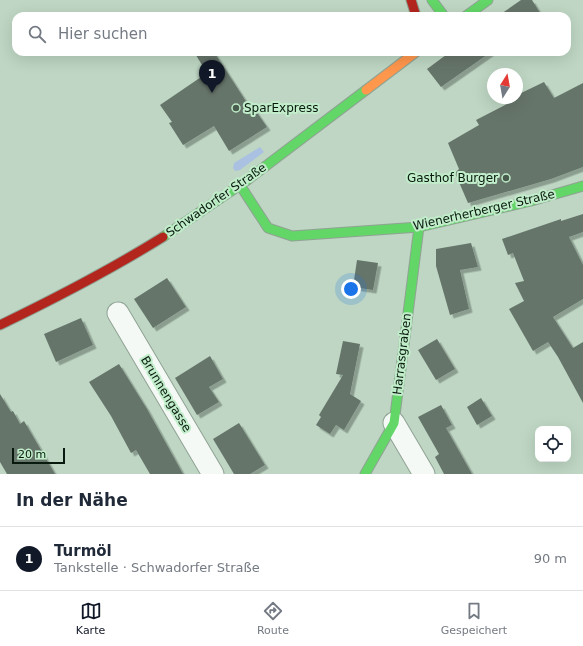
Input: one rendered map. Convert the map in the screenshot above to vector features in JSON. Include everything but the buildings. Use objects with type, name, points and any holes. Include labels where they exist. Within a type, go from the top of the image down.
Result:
[{"type":"street","points":[[411,0],[415,12]]},
{"type":"street","points":[[432,0],[441,12]]},
{"type":"street","points":[[472,12],[488,0]]},
{"type":"street","name":"Schwadorfer Straße","points":[[0,326],[132,256],[240,186],[411,56]]},
{"type":"street","name":"Wienerherberger Straße","points":[[240,186],[268,228],[292,236],[419,227],[583,186]]},
{"type":"street","name":"Harrasgraben","points":[[365,474],[394,423],[419,227]]},
{"type":"street","name":"Brunnengasse","points":[[118,314],[213,474]]},
{"type":"street","points":[[394,423],[424,474]]},
{"type":"shaded area","points":[[260,147],[264,152],[240,170],[235,171],[233,168],[234,163]]},
{"type":"traffic: fast","points":[[432,0],[441,12]]},
{"type":"traffic: fast","points":[[472,12],[488,0]]},
{"type":"traffic: fast","points":[[163,237],[246,181],[366,90]]},
{"type":"traffic: fast","points":[[240,185],[268,228],[292,236],[419,227],[531,201],[583,186]]},
{"type":"traffic: fast","points":[[365,474],[394,423],[419,227]]},
{"type":"traffic: slow","points":[[366,90],[411,56]]},
{"type":"traffic: jam","points":[[411,0],[415,12]]},
{"type":"traffic: jam","points":[[0,325],[83,283],[163,237]]},
{"type":"place","name":"Turmöl","points":[[212,93]]},
{"type":"place","name":"SparExpress","points":[[236,108]]},
{"type":"place","name":"Gasthof Burger","points":[[506,178]]}]
